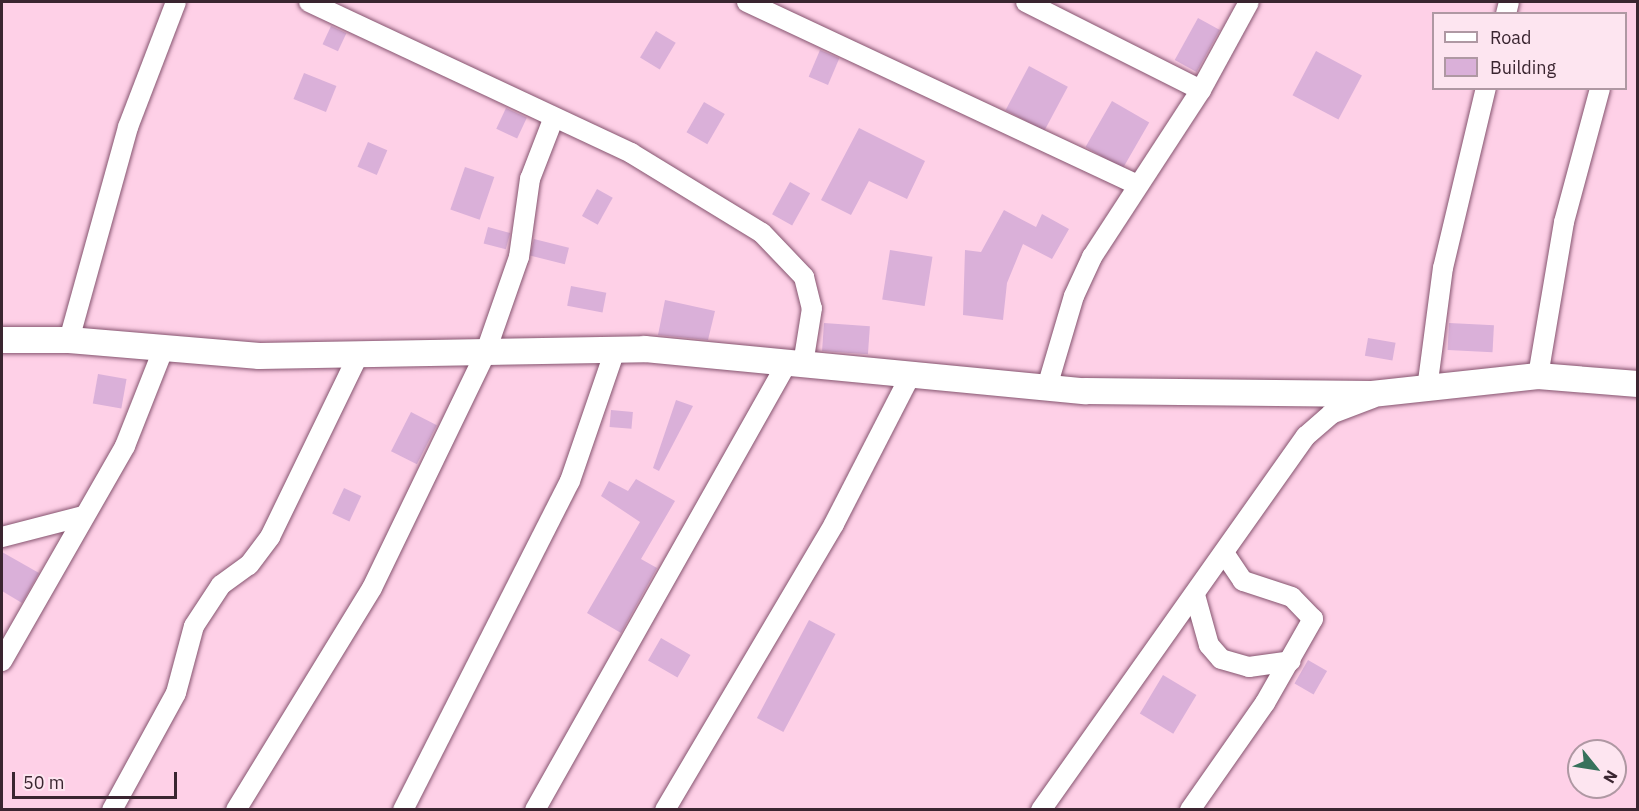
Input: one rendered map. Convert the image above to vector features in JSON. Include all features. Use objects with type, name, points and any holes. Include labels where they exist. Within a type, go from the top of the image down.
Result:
[{"type":"street","points":[[69,339],[128,127],[176,2]]},
{"type":"street","points":[[309,2],[641,158],[762,234],[804,277],[812,308],[795,364],[535,810]]},
{"type":"street","points":[[747,2],[1138,185]]},
{"type":"street","points":[[1026,2],[1201,90]]},
{"type":"street","points":[[1047,387],[1074,296],[1138,185],[1201,90],[1249,2]]},
{"type":"street","points":[[1427,389],[1443,268],[1486,90]]},
{"type":"street","points":[[1538,376],[1564,222],[1600,90]]},
{"type":"street","points":[[236,810],[372,588],[485,354],[519,257],[530,179],[554,117]]},
{"type":"street","points":[[2,340],[69,339],[163,350],[259,356],[485,354],[615,350],[1047,387],[1384,393],[1538,376],[1638,384]]},
{"type":"street","points":[[2,661],[124,446],[163,350]]},
{"type":"street","points":[[403,810],[570,481],[615,350]]},
{"type":"street","points":[[112,810],[176,693],[194,626],[221,585],[249,565],[270,537],[358,354]]},
{"type":"street","points":[[665,810],[834,524],[910,376]]},
{"type":"street","points":[[1041,810],[1306,436],[1331,414],[1384,393]]},
{"type":"street","points":[[2,537],[83,516]]},
{"type":"street","points":[[1190,810],[1311,629],[1311,610],[1292,597],[1243,581],[1224,553]]},
{"type":"street","points":[[1195,595],[1209,645],[1221,658],[1249,667],[1291,662]]},
{"type":"building","points":[[1198,18],[1220,30],[1197,72],[1175,60]]},
{"type":"building","points":[[331,26],[346,33],[338,51],[323,44]]},
{"type":"building","points":[[656,31],[676,43],[660,69],[640,58]]},
{"type":"building","points":[[820,50],[839,58],[828,85],[809,77]]},
{"type":"building","points":[[1316,51],[1362,75],[1338,120],[1293,95]]},
{"type":"building","points":[[1029,66],[1068,87],[1044,131],[1006,110]]},
{"type":"building","points":[[304,73],[336,86],[326,112],[294,99]]},
{"type":"building","points":[[1112,101],[1149,122],[1123,168],[1086,147]]},
{"type":"building","points":[[704,102],[725,114],[707,144],[686,132]]},
{"type":"building","points":[[506,108],[527,118],[517,139],[496,129]]},
{"type":"building","points":[[859,128],[925,161],[907,199],[869,181],[851,215],[821,200]]},
{"type":"building","points":[[368,142],[387,150],[377,175],[357,167]]},
{"type":"building","points":[[465,167],[494,177],[480,220],[450,210]]},
{"type":"building","points":[[790,182],[810,193],[792,226],[772,214]]},
{"type":"building","points":[[597,189],[613,198],[598,225],[582,216]]},
{"type":"building","points":[[1004,210],[1036,227],[1042,214],[1069,229],[1052,259],[1023,244],[1007,283],[1003,320],[963,315],[965,250],[981,252]]},
{"type":"building","points":[[488,227],[510,233],[506,249],[484,243]]},
{"type":"building","points":[[534,239],[569,248],[565,264],[530,255]]},
{"type":"building","points":[[890,250],[932,257],[925,306],[882,299]]},
{"type":"building","points":[[571,286],[606,293],[603,313],[567,306]]},
{"type":"building","points":[[665,300],[715,311],[708,340],[658,335]]},
{"type":"building","points":[[824,323],[870,326],[868,354],[822,351]]},
{"type":"building","points":[[1449,323],[1494,325],[1493,352],[1448,350]]},
{"type":"building","points":[[1368,338],[1396,343],[1392,361],[1365,356]]},
{"type":"building","points":[[98,374],[127,379],[121,409],[93,404]]},
{"type":"building","points":[[676,400],[693,406],[659,471],[653,468]]},
{"type":"building","points":[[611,410],[633,412],[631,429],[610,427]]},
{"type":"building","points":[[411,412],[437,425],[417,464],[391,451]]},
{"type":"building","points":[[636,479],[675,501],[641,559],[657,568],[621,633],[587,613],[640,522],[601,496],[609,481],[628,491]]},
{"type":"building","points":[[344,488],[361,496],[349,521],[332,513]]},
{"type":"building","points":[[2,552],[39,573],[22,603],[2,591]]},
{"type":"building","points":[[809,620],[835,634],[783,732],[757,718]]},
{"type":"building","points":[[661,638],[690,655],[677,678],[648,661]]},
{"type":"building","points":[[1308,660],[1327,671],[1314,694],[1294,683]]},
{"type":"building","points":[[1163,675],[1196,695],[1173,734],[1140,714]]}]
